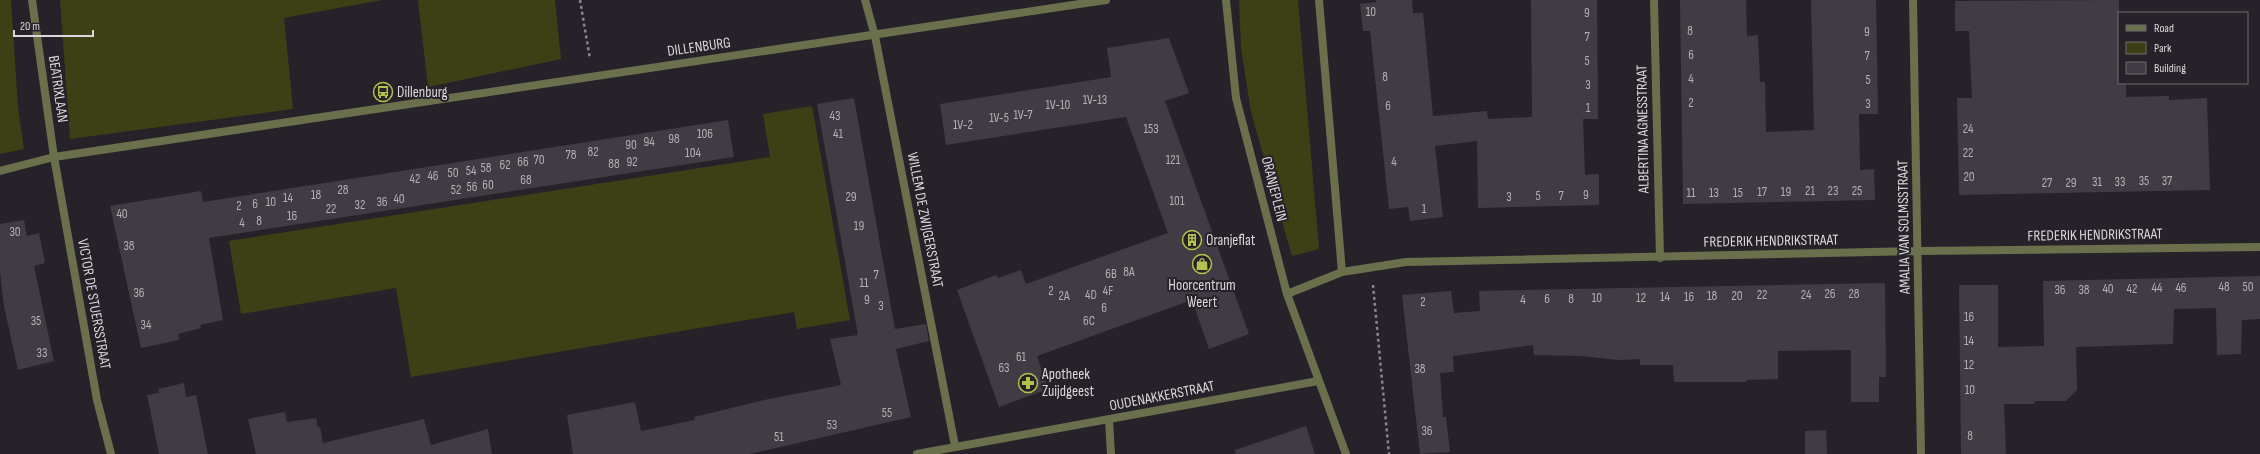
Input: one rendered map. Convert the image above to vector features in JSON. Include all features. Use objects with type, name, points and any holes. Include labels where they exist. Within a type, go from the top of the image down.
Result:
[{"type":"street","name":"BEATRIXLAAN","points":[[32,0],[54,157]]},
{"type":"street","name":"WILLEM DE ZWIJGERSTRAAT","points":[[865,0],[875,36],[955,446]]},
{"type":"street","points":[[875,36],[1106,0]]},
{"type":"street","name":"ORANJEPLEIN","points":[[1226,0],[1236,98],[1287,294],[1346,454]]},
{"type":"street","points":[[1318,0],[1342,272]]},
{"type":"street","name":"ALBERTINA AGNESSTRAAT","points":[[1654,0],[1660,258]]},
{"type":"street","name":"AMALIA VAN SOLMSSTRAAT","points":[[1913,0],[1921,454]]},
{"type":"street","name":"DILLENBURG","points":[[0,171],[54,157],[593,76],[875,36]]},
{"type":"street","name":"VICTOR DE STUERSSTRAAT","points":[[54,157],[98,400],[111,454]]},
{"type":"street","name":"FREDERIK HENDRIKSTRAAT","points":[[1287,294],[1342,272],[1406,262],[1660,258],[1918,251],[2260,247]]},
{"type":"street","name":"OUDENAKKERSTRAAT","points":[[917,454],[1318,381]]},
{"type":"street","points":[[1109,420],[1111,454]]},
{"type":"path","points":[[580,0],[593,76]]},
{"type":"path","points":[[1371,267],[1389,454]]},
{"type":"green space","points":[[0,0],[11,0],[18,107],[24,149],[0,154]]},
{"type":"green space","points":[[60,0],[382,0],[284,18],[293,109],[70,139]]},
{"type":"green space","points":[[418,0],[555,0],[561,59],[428,87]]},
{"type":"green space","points":[[1239,0],[1298,0],[1319,249],[1292,256],[1251,112],[1241,48]]},
{"type":"green space","points":[[812,106],[850,320],[797,329],[794,312],[411,377],[396,288],[241,314],[229,241],[770,157],[763,114]]},
{"type":"building","points":[[1376,0],[1412,0],[1413,13],[1423,13],[1433,116],[1487,111],[1488,119],[1532,117],[1531,0],[1597,0],[1598,119],[1583,119],[1585,175],[1599,174],[1599,205],[1478,208],[1477,141],[1435,146],[1443,217],[1410,221],[1408,207],[1389,209],[1370,31],[1363,31],[1360,4],[1376,2]]},
{"type":"building","points":[[1680,0],[1746,0],[1747,36],[1758,35],[1760,82],[1765,82],[1766,132],[1814,130],[1811,0],[1876,0],[1878,114],[1859,114],[1860,170],[1874,169],[1875,200],[1683,204]]},
{"type":"building","points":[[2119,0],[2118,84],[2126,84],[2126,97],[2169,96],[2169,100],[2207,98],[2210,190],[1959,195],[1957,98],[1972,98],[1969,31],[1955,31],[1955,1]]},
{"type":"building","points":[[1169,38],[1189,93],[1165,101],[1249,334],[1209,349],[1192,300],[1037,356],[1048,389],[999,407],[957,290],[996,275],[998,278],[1021,270],[1026,284],[1168,233],[1126,117],[946,145],[940,104],[1111,77],[1107,48]]},
{"type":"building","points":[[854,98],[895,329],[926,324],[929,341],[896,349],[911,417],[750,454],[573,454],[567,415],[635,402],[641,431],[695,420],[694,417],[764,400],[841,385],[830,339],[858,335],[817,104]]},
{"type":"building","points":[[728,120],[734,157],[209,238],[223,320],[200,325],[201,328],[178,334],[179,340],[141,348],[110,206],[201,191],[203,202]]},
{"type":"building","points":[[24,220],[27,236],[39,233],[45,263],[34,266],[54,361],[18,370],[4,306],[0,272],[0,224]]},
{"type":"building","points":[[2260,276],[2260,319],[2242,320],[2241,354],[2217,355],[2216,308],[2174,309],[2173,344],[2076,347],[2077,390],[2066,401],[2036,401],[2034,404],[2004,404],[2006,454],[1961,454],[1959,285],[1998,285],[1998,347],[2044,346],[2043,281]]},
{"type":"building","points":[[1885,283],[1886,377],[1879,377],[1879,402],[1851,402],[1851,350],[1778,351],[1778,379],[1746,380],[1746,382],[1674,382],[1673,365],[1640,365],[1640,359],[1619,360],[1580,356],[1534,355],[1533,345],[1453,356],[1454,372],[1440,373],[1443,417],[1446,417],[1450,452],[1420,454],[1402,295],[1451,291],[1454,313],[1480,311],[1479,291]]},
{"type":"building","points":[[184,383],[186,397],[196,395],[208,454],[159,454],[147,395],[159,393],[158,389]]},
{"type":"building","points":[[285,412],[287,422],[316,418],[318,428],[320,427],[323,443],[424,419],[431,445],[488,429],[492,454],[256,454],[248,419]]},
{"type":"building","points":[[1306,426],[1315,454],[1236,454],[1235,450]]},
{"type":"building","points":[[1826,430],[1827,454],[1805,454],[1805,431]]},
{"type":"place","name":"Dillenburg","points":[[383,92]]},
{"type":"place","name":"Oranjeflat","points":[[1192,240]]},
{"type":"place","name":"Hoorcentrum Weert","points":[[1202,264]]},
{"type":"place","name":"Apotheek Zuijdgeest","points":[[1028,383]]}]
